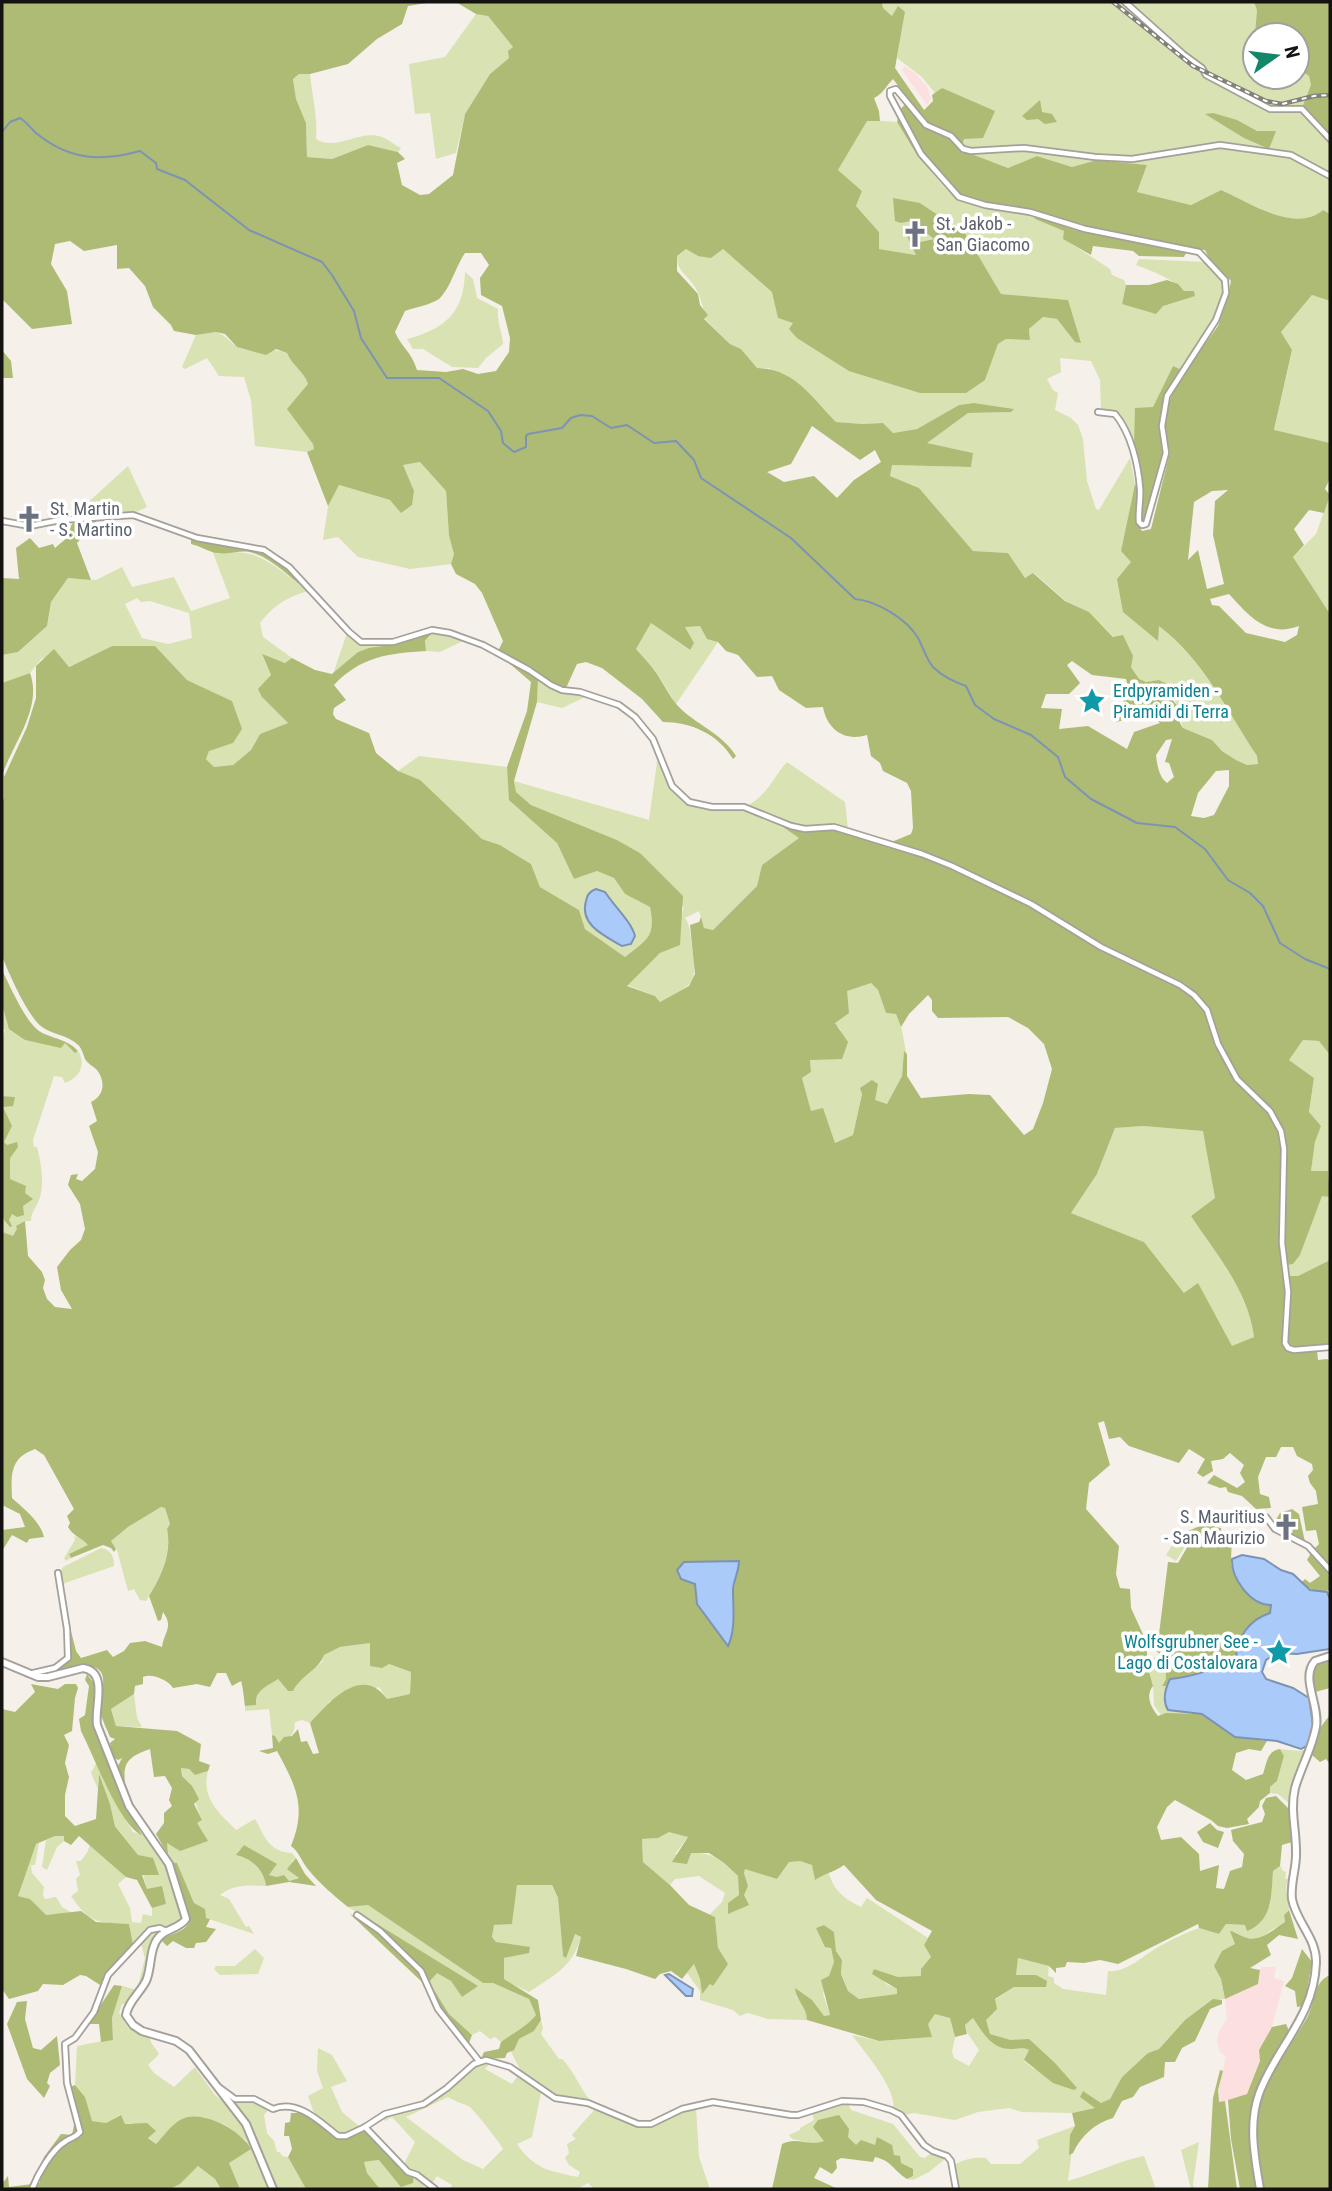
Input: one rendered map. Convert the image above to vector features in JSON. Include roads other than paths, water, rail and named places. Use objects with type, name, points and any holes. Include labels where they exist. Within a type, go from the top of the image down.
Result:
[{"type":"main road","points":[[1259,2189],[1253,2149],[1253,2118],[1258,2095],[1309,2003],[1316,1961],[1309,1933],[1292,1899],[1296,1852],[1291,1808],[1296,1783],[1312,1748],[1317,1714],[1309,1684],[1309,1671],[1319,1658],[1330,1656]]},
{"type":"main road","points":[[2,1662],[28,1674],[48,1677],[83,1668],[94,1672],[98,1678],[97,1725],[121,1789],[135,1816],[169,1864],[186,1919],[156,1940],[146,1981],[126,2015],[133,2025],[142,2031],[176,2041],[186,2047],[246,2124],[273,2189]]},
{"type":"street","points":[[1125,2],[1182,54],[1202,68],[1206,75],[1270,109],[1302,109],[1330,139]]},
{"type":"street","points":[[1098,412],[1115,414],[1122,423],[1130,442],[1138,476],[1139,522],[1146,524],[1166,453],[1163,426],[1167,396],[1216,320],[1223,304],[1225,282],[1199,251],[1085,229],[1030,212],[985,205],[958,197],[921,154],[890,96],[890,91],[896,89],[926,124],[951,136],[963,149],[971,151],[1024,148],[1132,159],[1220,145],[1291,155],[1330,176]]},
{"type":"street","points":[[2,521],[30,526],[60,520],[133,515],[197,538],[264,550],[289,567],[361,642],[393,642],[432,630],[450,633],[483,645],[551,685],[593,695],[619,705],[635,717],[653,739],[672,786],[690,802],[712,807],[744,807],[790,826],[805,829],[834,827],[922,854],[1031,904],[1101,947],[1180,985],[1194,995],[1206,1010],[1218,1044],[1237,1079],[1269,1111],[1281,1131],[1284,1149],[1282,1243],[1288,1292],[1285,1343],[1288,1348],[1294,1350],[1330,1347]]},
{"type":"street","points":[[1234,1516],[1266,1517],[1275,1529],[1308,1546],[1330,1570]]},
{"type":"street","points":[[28,1674],[55,1668],[68,1658],[67,1629],[58,1573]]},
{"type":"street","points":[[357,1915],[380,1931],[421,1971],[438,2009],[479,2061]]},
{"type":"street","points":[[32,2189],[43,2166],[64,2142],[80,2132],[67,2083],[65,2045],[75,2038],[94,2012],[108,1975],[150,1930],[160,1928],[166,1931]]},
{"type":"street","points":[[215,2085],[222,2087],[235,2099],[254,2099],[273,2109],[280,2106],[298,2108],[338,2136],[346,2136],[365,2127],[385,2113],[424,2104],[479,2061],[494,2060],[524,2075],[552,2096],[587,2103],[638,2124],[651,2124],[682,2109],[713,2102],[798,2115],[842,2101],[864,2102],[901,2115],[924,2145],[947,2156],[951,2161],[956,2189]]},
{"type":"street","points":[[365,2127],[408,2172],[417,2175],[435,2189]]},
{"type":"water","points":[[596,889],[605,892],[630,925],[635,936],[631,944],[622,946],[601,934],[586,917],[587,896]]},
{"type":"water","name":"Wolfsgrubner See - Lago di Costalovara","points":[[1242,1555],[1264,1559],[1293,1574],[1310,1590],[1327,1592],[1330,1599],[1330,1649],[1297,1654],[1278,1653],[1266,1660],[1262,1672],[1266,1679],[1293,1688],[1309,1698],[1313,1725],[1308,1745],[1301,1749],[1277,1741],[1235,1737],[1202,1714],[1168,1710],[1166,1706],[1165,1694],[1170,1679],[1204,1672],[1236,1658],[1239,1643],[1246,1630],[1256,1620],[1270,1613],[1271,1605],[1256,1600],[1238,1582],[1232,1559]]},
{"type":"water","points":[[739,1561],[733,1589],[733,1626],[728,1646],[697,1604],[695,1584],[681,1579],[677,1570],[684,1562]]},
{"type":"water","points":[[669,1974],[693,1989],[692,1996],[686,1996],[665,1975]]},
{"type":"waterway","points":[[2,132],[10,122],[20,118],[48,142],[73,153],[112,157],[140,151],[156,163],[157,169],[185,180],[249,230],[322,262],[354,311],[361,338],[387,378],[439,378],[488,411],[501,431],[503,443],[514,452],[526,447],[528,434],[562,428],[571,418],[580,415],[592,416],[611,428],[627,425],[654,443],[676,441],[694,460],[701,478],[791,538],[855,599],[882,607],[907,624],[918,638],[933,667],[966,686],[975,705],[994,719],[1031,735],[1058,757],[1065,777],[1091,799],[1137,823],[1175,827],[1205,849],[1228,880],[1250,893],[1263,906],[1280,943],[1305,959],[1330,969]]},
{"type":"railway","points":[[1113,2],[1193,66],[1266,101],[1282,104],[1330,95]]},
{"type":"place","name":"St. Jakob - San Giacomo","points":[[915,234]]},
{"type":"place","name":"St. Martin - S. Martino","points":[[29,519]]},
{"type":"place","name":"Erdpyramiden - Piramidi di Terra","points":[[1092,701]]},
{"type":"place","name":"S. Mauritius - San Maurizio","points":[[1286,1527]]},
{"type":"place","name":"Wolfsgrubner See - Lago di Costalovara","points":[[1279,1652]]}]
